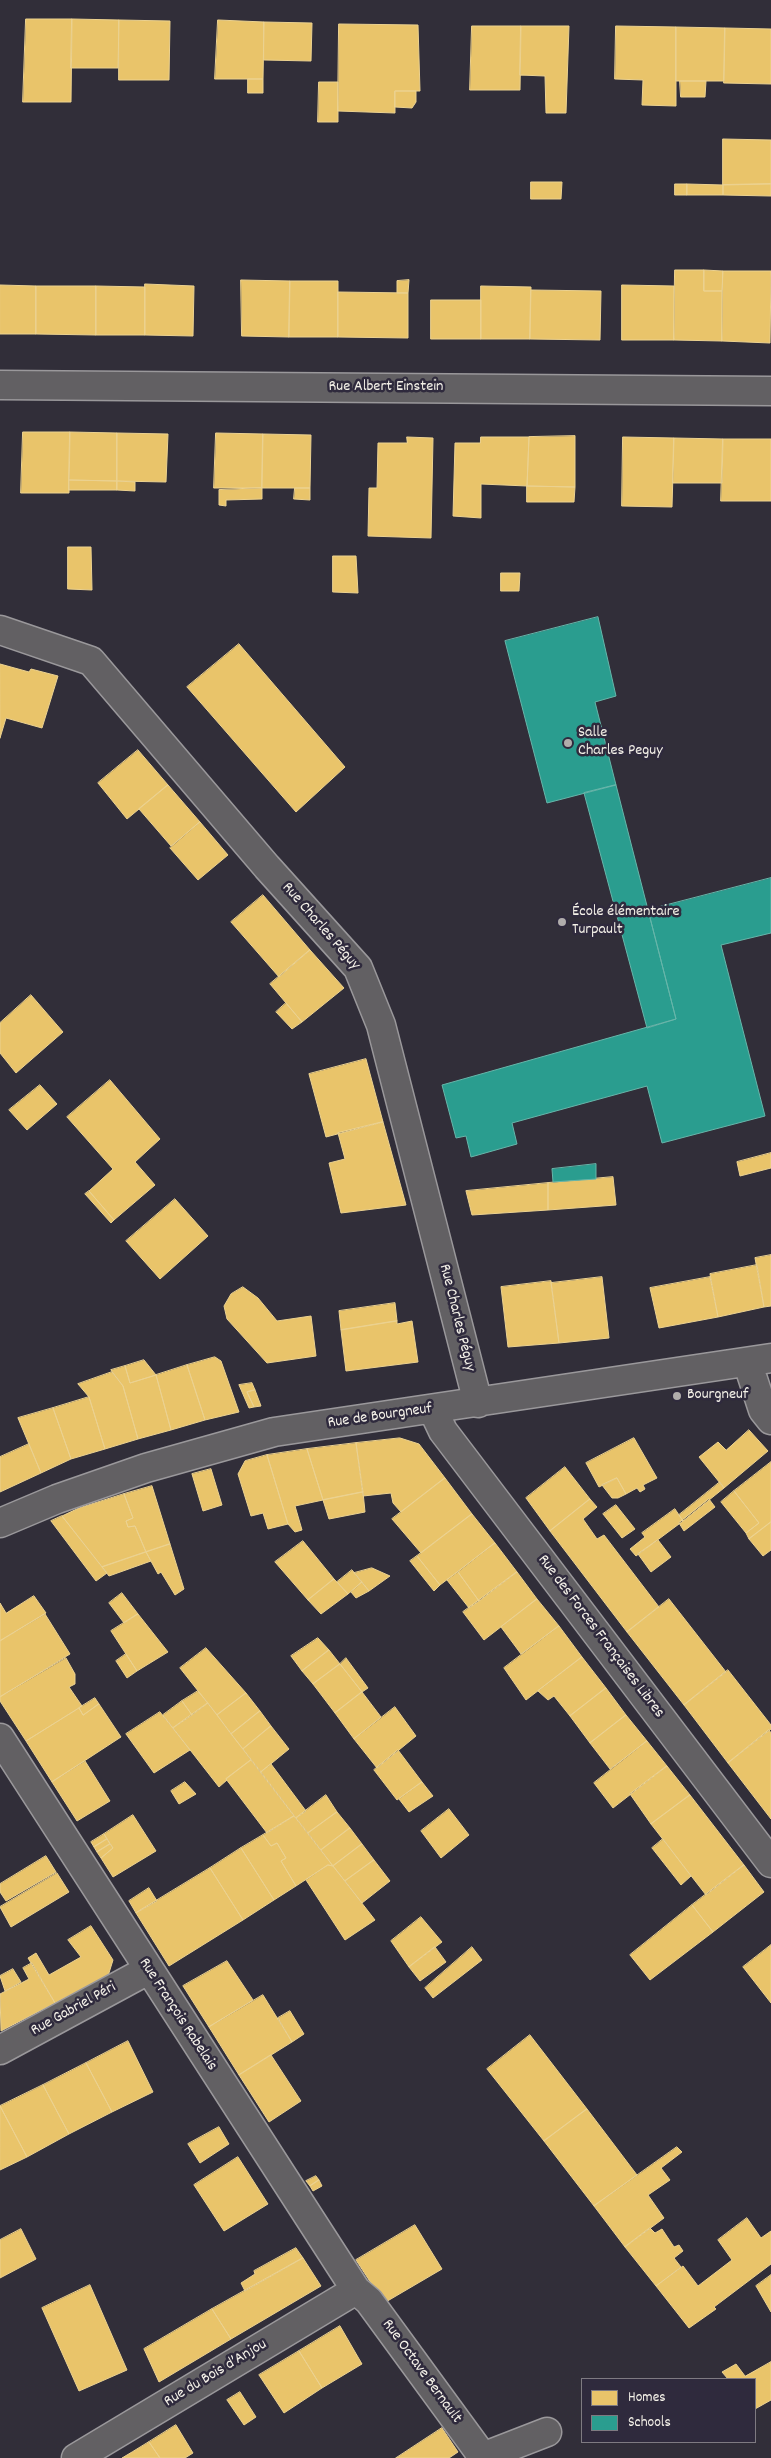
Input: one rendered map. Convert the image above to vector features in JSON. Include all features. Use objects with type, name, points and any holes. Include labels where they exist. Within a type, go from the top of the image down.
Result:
[{"type":"street","name":"Rue Albert Einstein","points":[[0,384],[771,391]]},
{"type":"street","name":"Rue Charles Péguy","points":[[0,630],[91,661],[267,867],[358,968],[381,1025],[478,1403]]},
{"type":"street","name":"Rue de Bourgneuf","points":[[0,1523],[57,1499],[146,1468],[274,1432],[433,1410],[530,1393],[759,1361]]},
{"type":"street","points":[[759,1361],[763,1410],[771,1420]]},
{"type":"street","name":"Rue des Forces Françaises Libres","points":[[433,1410],[443,1431],[771,1863]]},
{"type":"street","name":"Rue François Rabelais","points":[[0,1738],[356,2290]]},
{"type":"street","name":"Rue Gabriel Péri","points":[[0,2050],[148,1970]]},
{"type":"street","name":"Rue du Bois d’Anjou","points":[[81,2457],[356,2290]]},
{"type":"street","name":"Rue Octave Bernault","points":[[356,2290],[370,2302],[481,2457],[547,2432]]},
{"type":"building: Homes","points":[[26,19],[72,19],[71,102],[23,102]]},
{"type":"building: Homes","points":[[72,19],[119,20],[118,68],[71,68]]},
{"type":"building: Homes","points":[[119,20],[170,21],[169,80],[119,80]]},
{"type":"building: Homes","points":[[218,20],[264,22],[263,79],[215,79]]},
{"type":"building: Homes","points":[[264,22],[312,23],[311,61],[264,60]]},
{"type":"building: Homes","points":[[339,24],[418,25],[420,91],[395,91],[395,113],[338,111]]},
{"type":"building: Homes","points":[[472,26],[521,26],[520,90],[470,90]]},
{"type":"building: Homes","points":[[521,26],[569,26],[566,113],[546,113],[545,76],[520,75]]},
{"type":"building: Homes","points":[[616,26],[676,27],[676,106],[642,105],[643,80],[615,79]]},
{"type":"building: Homes","points":[[676,27],[725,28],[724,81],[676,81]]},
{"type":"building: Homes","points":[[725,28],[771,29],[771,84],[724,83]]},
{"type":"building: Homes","points":[[248,79],[263,79],[263,93],[248,93]]},
{"type":"building: Homes","points":[[680,81],[706,81],[705,97],[681,97]]},
{"type":"building: Homes","points":[[319,82],[338,82],[338,122],[318,122]]},
{"type":"building: Homes","points":[[395,91],[416,91],[416,102],[412,108],[395,107]]},
{"type":"building: Homes","points":[[723,139],[771,140],[771,184],[723,185]]},
{"type":"building: Homes","points":[[531,182],[562,182],[561,199],[531,199]]},
{"type":"building: Homes","points":[[675,184],[687,184],[687,195],[675,195]]},
{"type":"building: Homes","points":[[687,184],[723,185],[723,195],[687,195]]},
{"type":"building: Homes","points":[[771,184],[771,196],[723,195],[723,185]]},
{"type":"building: Homes","points":[[675,270],[704,270],[704,291],[722,291],[722,341],[674,340]]},
{"type":"building: Homes","points":[[704,270],[723,271],[722,291],[704,291]]},
{"type":"building: Homes","points":[[723,271],[771,271],[770,343],[722,341]]},
{"type":"building: Homes","points":[[241,280],[290,281],[289,337],[242,336]]},
{"type":"building: Homes","points":[[409,280],[408,293],[397,293],[397,281]]},
{"type":"building: Homes","points":[[290,281],[338,281],[338,337],[289,337]]},
{"type":"building: Homes","points":[[145,284],[194,286],[193,336],[145,335]]},
{"type":"building: Homes","points":[[0,285],[36,286],[36,334],[0,334]]},
{"type":"building: Homes","points":[[622,285],[674,286],[674,340],[622,340]]},
{"type":"building: Homes","points":[[36,286],[96,286],[96,335],[36,334]]},
{"type":"building: Homes","points":[[96,286],[145,287],[145,335],[96,335]]},
{"type":"building: Homes","points":[[481,286],[531,287],[530,339],[481,339]]},
{"type":"building: Homes","points":[[531,290],[601,291],[600,340],[530,339]]},
{"type":"building: Homes","points":[[338,292],[408,293],[408,338],[338,337]]},
{"type":"building: Homes","points":[[431,300],[481,300],[481,339],[431,339]]},
{"type":"building: Homes","points":[[23,432],[70,432],[69,493],[21,493]]},
{"type":"building: Homes","points":[[70,432],[117,433],[117,481],[69,480]]},
{"type":"building: Homes","points":[[117,433],[168,434],[166,482],[117,481]]},
{"type":"building: Homes","points":[[216,433],[263,434],[262,488],[214,488]]},
{"type":"building: Homes","points":[[263,434],[311,435],[310,488],[262,488]]},
{"type":"building: Homes","points":[[575,436],[575,487],[527,486],[529,437]]},
{"type":"building: Homes","points":[[407,437],[433,438],[431,538],[368,536],[369,488],[377,488],[378,443],[407,443]]},
{"type":"building: Homes","points":[[481,437],[529,437],[527,486],[481,484],[481,518],[453,516],[455,443],[480,443]]},
{"type":"building: Homes","points":[[623,437],[674,438],[672,507],[622,506]]},
{"type":"building: Homes","points":[[674,438],[723,439],[722,483],[673,483]]},
{"type":"building: Homes","points":[[723,439],[771,439],[771,501],[721,501]]},
{"type":"building: Homes","points":[[69,480],[117,481],[117,490],[69,490]]},
{"type":"building: Homes","points":[[117,481],[135,482],[135,491],[117,490]]},
{"type":"building: Homes","points":[[527,486],[575,487],[574,502],[527,502]]},
{"type":"building: Homes","points":[[262,488],[262,499],[226,500],[226,506],[219,505],[219,490]]},
{"type":"building: Homes","points":[[295,488],[310,488],[310,500],[294,499]]},
{"type":"building: Homes","points":[[68,547],[91,547],[92,590],[68,589]]},
{"type":"building: Homes","points":[[333,556],[356,556],[358,593],[333,592]]},
{"type":"building: Homes","points":[[501,573],[520,573],[519,591],[501,591]]},
{"type":"building: Homes","points":[[239,644],[345,767],[296,812],[187,687]]},
{"type":"building: Homes","points":[[0,664],[29,672],[31,669],[58,676],[42,728],[6,718],[0,738]]},
{"type":"building: Homes","points":[[138,750],[168,785],[127,819],[98,783]]},
{"type":"building: Homes","points":[[168,785],[200,822],[171,846],[139,809]]},
{"type":"building: Homes","points":[[200,822],[228,855],[198,880],[170,848]]},
{"type":"building: Homes","points":[[263,895],[310,950],[279,977],[231,922]]},
{"type":"building: Homes","points":[[310,950],[344,988],[302,1022],[270,984]]},
{"type":"building: Homes","points":[[31,995],[63,1032],[16,1073],[0,1053],[0,1023]]},
{"type":"building: Homes","points":[[286,1003],[302,1022],[292,1029],[276,1012]]},
{"type":"building: Homes","points":[[366,1059],[383,1122],[326,1137],[309,1074]]},
{"type":"building: Homes","points":[[110,1080],[160,1139],[135,1162],[155,1185],[114,1220],[89,1191],[113,1169],[67,1117]]},
{"type":"building: Homes","points":[[40,1085],[57,1104],[27,1130],[9,1110]]},
{"type":"building: Homes","points":[[383,1122],[406,1205],[341,1213],[329,1163],[345,1159],[338,1133]]},
{"type":"building: Homes","points":[[771,1153],[771,1168],[740,1176],[737,1162]]},
{"type":"building: Homes","points":[[613,1177],[616,1205],[548,1210],[548,1183]]},
{"type":"building: Homes","points":[[548,1183],[548,1210],[472,1215],[466,1191]]},
{"type":"building: Homes","points":[[89,1191],[114,1220],[111,1223],[85,1194]]},
{"type":"building: Homes","points":[[175,1199],[208,1236],[160,1279],[126,1241]]},
{"type":"building: Homes","points":[[771,1255],[771,1306],[764,1307],[755,1258]]},
{"type":"building: Homes","points":[[757,1265],[764,1307],[718,1317],[710,1274]]},
{"type":"building: Homes","points":[[602,1277],[609,1338],[559,1343],[551,1283]]},
{"type":"building: Homes","points":[[710,1277],[718,1317],[659,1328],[650,1288]]},
{"type":"building: Homes","points":[[551,1281],[559,1343],[508,1347],[501,1287]]},
{"type":"building: Homes","points":[[243,1287],[258,1298],[277,1321],[311,1316],[316,1356],[267,1363],[227,1319],[224,1306],[231,1294]]},
{"type":"building: Homes","points":[[395,1303],[397,1321],[341,1330],[339,1311]]},
{"type":"building: Homes","points":[[397,1321],[397,1324],[412,1321],[418,1362],[346,1371],[341,1330]]},
{"type":"building: Homes","points":[[215,1357],[221,1361],[239,1412],[205,1420],[187,1365]]},
{"type":"building: Homes","points":[[144,1360],[156,1375],[130,1383],[125,1366]]},
{"type":"building: Homes","points":[[187,1365],[205,1420],[171,1430],[156,1375]]},
{"type":"building: Homes","points":[[125,1366],[130,1383],[156,1375],[171,1430],[138,1439],[123,1386],[111,1370]]},
{"type":"building: Homes","points":[[112,1372],[123,1386],[138,1439],[105,1449],[89,1397],[78,1384]]},
{"type":"building: Homes","points":[[252,1383],[255,1390],[247,1392],[254,1407],[249,1408],[239,1385]]},
{"type":"building: Homes","points":[[255,1390],[261,1406],[254,1407],[247,1392]]},
{"type":"building: Homes","points":[[89,1397],[105,1449],[71,1459],[53,1408]]},
{"type":"building: Homes","points":[[53,1408],[71,1459],[41,1473],[18,1418]]},
{"type":"building: Homes","points":[[749,1430],[768,1451],[724,1488],[699,1457],[718,1442],[726,1450]]},
{"type":"building: Homes","points":[[400,1438],[419,1444],[445,1478],[401,1512],[393,1503],[391,1493],[363,1496],[356,1443]]},
{"type":"building: Homes","points":[[634,1438],[657,1478],[643,1485],[645,1489],[640,1492],[637,1488],[626,1494],[617,1478],[599,1487],[586,1463]]},
{"type":"building: Homes","points":[[356,1443],[363,1492],[323,1500],[307,1449]]},
{"type":"building: Homes","points":[[29,1444],[41,1473],[0,1492],[0,1457]]},
{"type":"building: Homes","points":[[307,1449],[323,1500],[295,1506],[302,1530],[295,1532],[288,1524],[267,1455]]},
{"type":"building: Homes","points":[[267,1455],[288,1524],[268,1529],[263,1513],[251,1516],[238,1474],[245,1461]]},
{"type":"building: Homes","points":[[771,1462],[771,1522],[749,1539],[746,1533],[759,1523],[734,1491]]},
{"type":"building: Homes","points":[[565,1467],[590,1499],[550,1531],[526,1498]]},
{"type":"building: Homes","points":[[211,1469],[222,1505],[203,1511],[192,1474]]},
{"type":"building: Homes","points":[[445,1478],[472,1514],[421,1553],[392,1519]]},
{"type":"building: Homes","points":[[617,1478],[626,1494],[618,1498],[612,1498],[602,1485]]},
{"type":"building: Homes","points":[[720,1482],[724,1488],[683,1521],[679,1515]]},
{"type":"building: Homes","points":[[152,1486],[170,1544],[146,1552],[135,1526],[128,1527],[126,1521],[133,1518],[124,1494]]},
{"type":"building: Homes","points":[[734,1491],[759,1523],[746,1533],[721,1502]]},
{"type":"building: Homes","points":[[363,1492],[365,1512],[329,1519],[323,1500]]},
{"type":"building: Homes","points":[[124,1494],[133,1518],[126,1521],[128,1527],[135,1526],[146,1552],[102,1567],[62,1516],[79,1508]]},
{"type":"building: Homes","points":[[590,1499],[597,1507],[583,1519],[597,1539],[604,1535],[659,1607],[627,1632],[550,1531]]},
{"type":"building: Homes","points":[[709,1499],[715,1507],[684,1531],[679,1523]]},
{"type":"building: Homes","points":[[616,1505],[635,1529],[622,1538],[603,1514]]},
{"type":"building: Homes","points":[[675,1509],[683,1521],[636,1556],[630,1549],[645,1537],[642,1533]]},
{"type":"building: Homes","points":[[472,1514],[495,1543],[440,1585],[417,1556]]},
{"type":"building: Homes","points":[[62,1516],[107,1573],[96,1581],[51,1521]]},
{"type":"building: Homes","points":[[771,1522],[771,1550],[763,1556],[749,1539]]},
{"type":"building: Homes","points":[[658,1540],[671,1557],[651,1572],[638,1554]]},
{"type":"building: Homes","points":[[303,1541],[334,1579],[308,1600],[275,1562]]},
{"type":"building: Homes","points":[[495,1543],[517,1572],[479,1601],[458,1572]]},
{"type":"building: Homes","points":[[170,1544],[184,1589],[175,1595],[161,1572],[158,1574],[146,1552]]},
{"type":"building: Homes","points":[[146,1552],[151,1561],[109,1576],[102,1567]]},
{"type":"building: Homes","points":[[417,1556],[440,1585],[434,1591],[410,1561]]},
{"type":"building: Homes","points":[[372,1568],[390,1576],[369,1591],[354,1573]]},
{"type":"building: Homes","points":[[352,1570],[362,1582],[348,1594],[337,1582]]},
{"type":"building: Homes","points":[[458,1572],[479,1601],[469,1608],[447,1580]]},
{"type":"building: Homes","points":[[517,1572],[537,1599],[484,1640],[463,1612]]},
{"type":"building: Homes","points":[[334,1579],[348,1594],[321,1614],[308,1600]]},
{"type":"building: Homes","points":[[362,1582],[369,1591],[356,1598],[351,1592]]},
{"type":"building: Homes","points":[[122,1593],[138,1614],[124,1623],[109,1603]]},
{"type":"building: Homes","points":[[34,1596],[46,1613],[0,1641],[0,1603],[6,1613]]},
{"type":"building: Homes","points":[[537,1599],[559,1626],[521,1654],[501,1627]]},
{"type":"building: Homes","points":[[669,1599],[726,1672],[684,1705],[627,1632]]},
{"type":"building: Homes","points":[[45,1614],[70,1654],[0,1697],[0,1641]]},
{"type":"building: Homes","points":[[138,1614],[168,1652],[137,1671],[111,1631]]},
{"type":"building: Homes","points":[[559,1626],[582,1657],[526,1700],[504,1668]]},
{"type":"building: Homes","points":[[318,1638],[329,1650],[302,1671],[291,1656]]},
{"type":"building: Homes","points":[[206,1648],[246,1693],[217,1715],[180,1668]]},
{"type":"building: Homes","points":[[329,1650],[340,1664],[313,1684],[302,1671]]},
{"type":"building: Homes","points":[[126,1654],[137,1671],[127,1678],[116,1661]]},
{"type":"building: Homes","points":[[582,1657],[606,1688],[570,1716],[554,1696],[548,1700],[538,1691]]},
{"type":"building: Homes","points":[[66,1658],[75,1674],[75,1684],[69,1687],[82,1706],[26,1741],[0,1701],[0,1697]]},
{"type":"building: Homes","points":[[346,1658],[368,1688],[362,1692],[340,1664]]},
{"type":"building: Homes","points":[[340,1664],[362,1692],[335,1713],[313,1684]]},
{"type":"building: Homes","points":[[728,1670],[771,1725],[771,1729],[728,1763],[684,1705]]},
{"type":"building: Homes","points":[[606,1688],[626,1715],[590,1743],[570,1716]]},
{"type":"building: Homes","points":[[198,1691],[208,1703],[192,1715],[182,1701]]},
{"type":"building: Homes","points":[[362,1692],[381,1717],[354,1739],[335,1713]]},
{"type":"building: Homes","points":[[246,1693],[260,1711],[231,1734],[217,1715]]},
{"type":"building: Homes","points":[[95,1698],[99,1704],[83,1715],[79,1708]]},
{"type":"building: Homes","points":[[182,1701],[192,1715],[173,1728],[163,1715]]},
{"type":"building: Homes","points":[[208,1703],[251,1760],[226,1779],[219,1787],[173,1728]]},
{"type":"building: Homes","points":[[99,1704],[121,1737],[52,1782],[26,1741],[79,1708],[83,1715]]},
{"type":"building: Homes","points":[[395,1707],[416,1736],[377,1768],[354,1739]]},
{"type":"building: Homes","points":[[260,1711],[271,1726],[243,1749],[231,1734]]},
{"type":"building: Homes","points":[[160,1712],[190,1750],[154,1773],[126,1734]]},
{"type":"building: Homes","points":[[626,1715],[647,1741],[610,1769],[590,1743]]},
{"type":"building: Homes","points":[[271,1726],[289,1749],[261,1772],[243,1749]]},
{"type":"building: Homes","points":[[769,1730],[771,1733],[771,1819],[728,1763]]},
{"type":"building: Homes","points":[[647,1741],[667,1766],[613,1808],[594,1783]]},
{"type":"building: Homes","points":[[398,1750],[422,1782],[397,1800],[374,1770]]},
{"type":"building: Homes","points":[[251,1760],[294,1816],[267,1833],[226,1779]]},
{"type":"building: Homes","points":[[85,1761],[110,1801],[77,1821],[52,1782]]},
{"type":"building: Homes","points":[[271,1764],[306,1811],[296,1818],[261,1772]]},
{"type":"building: Homes","points":[[667,1766],[690,1795],[651,1824],[630,1794]]},
{"type":"building: Homes","points":[[185,1782],[196,1794],[179,1804],[171,1791]]},
{"type":"building: Homes","points":[[422,1782],[433,1796],[409,1812],[399,1799]]},
{"type":"building: Homes","points":[[326,1795],[337,1812],[308,1833],[296,1818]]},
{"type":"building: Homes","points":[[690,1795],[744,1865],[706,1895],[651,1824]]},
{"type":"building: Homes","points":[[449,1809],[469,1835],[441,1858],[421,1831]]},
{"type":"building: Homes","points":[[337,1812],[350,1828],[321,1850],[308,1833]]},
{"type":"building: Homes","points":[[133,1815],[156,1851],[113,1877],[101,1858],[113,1848],[104,1834]]},
{"type":"building: Homes","points":[[294,1816],[333,1866],[328,1865],[296,1886],[281,1861],[286,1858],[277,1843],[271,1846],[263,1835]]},
{"type":"building: Homes","points":[[350,1828],[362,1844],[333,1866],[321,1850]]},
{"type":"building: Homes","points":[[104,1834],[107,1839],[94,1847],[91,1842]]},
{"type":"building: Homes","points":[[263,1835],[271,1846],[277,1843],[286,1858],[281,1861],[296,1886],[274,1900],[241,1848]]},
{"type":"building: Homes","points":[[107,1839],[110,1844],[97,1852],[94,1847]]},
{"type":"building: Homes","points":[[663,1839],[691,1876],[681,1885],[652,1848]]},
{"type":"building: Homes","points":[[110,1844],[113,1848],[101,1858],[97,1852]]},
{"type":"building: Homes","points":[[362,1844],[374,1860],[345,1881],[333,1866]]},
{"type":"building: Homes","points":[[241,1848],[274,1900],[243,1920],[210,1868]]},
{"type":"building: Homes","points":[[46,1856],[56,1872],[6,1901],[0,1892],[0,1884]]},
{"type":"building: Homes","points":[[374,1860],[390,1881],[362,1903],[345,1881]]},
{"type":"building: Homes","points":[[328,1865],[333,1866],[375,1920],[345,1940],[306,1880]]},
{"type":"building: Homes","points":[[744,1865],[764,1892],[713,1932],[692,1905]]},
{"type":"building: Homes","points":[[210,1868],[243,1920],[169,1966],[136,1913]]},
{"type":"building: Homes","points":[[57,1873],[69,1892],[11,1927],[0,1907]]},
{"type":"building: Homes","points":[[149,1888],[157,1901],[136,1913],[129,1901]]},
{"type":"building: Homes","points":[[692,1905],[713,1932],[650,1980],[630,1955]]},
{"type":"building: Homes","points":[[421,1917],[442,1942],[409,1967],[391,1941]]},
{"type":"building: Homes","points":[[91,1926],[113,1960],[108,1976],[55,2003],[28,1958],[36,1953],[49,1975],[81,1957],[68,1940]]},
{"type":"building: Homes","points":[[771,1945],[771,2003],[743,1967]]},
{"type":"building: Homes","points":[[435,1947],[446,1962],[420,1981],[409,1967]]},
{"type":"building: Homes","points":[[472,1947],[482,1960],[433,1998],[425,1988]]},
{"type":"building: Homes","points":[[227,1961],[253,2000],[209,2027],[183,1986]]},
{"type":"building: Homes","points":[[32,1963],[55,2003],[1,2031],[0,1994],[29,1979],[23,1968]]},
{"type":"building: Homes","points":[[13,1969],[21,1982],[5,1991],[0,1976]]},
{"type":"building: Homes","points":[[263,1995],[292,2042],[239,2075],[209,2027]]},
{"type":"building: Homes","points":[[290,2011],[304,2034],[292,2042],[278,2018]]},
{"type":"building: Homes","points":[[530,2035],[587,2109],[544,2141],[487,2069]]},
{"type":"building: Homes","points":[[128,2041],[153,2092],[112,2112],[86,2063]]},
{"type":"building: Homes","points":[[271,2055],[301,2101],[269,2122],[239,2075]]},
{"type":"building: Homes","points":[[86,2063],[112,2112],[69,2134],[43,2085]]},
{"type":"building: Homes","points":[[43,2085],[69,2134],[27,2157],[0,2106]]},
{"type":"building: Homes","points":[[0,2106],[27,2157],[0,2170]]},
{"type":"building: Homes","points":[[587,2109],[637,2175],[594,2206],[544,2141]]},
{"type":"building: Homes","points":[[219,2127],[229,2144],[200,2163],[188,2144]]},
{"type":"building: Homes","points":[[677,2147],[682,2152],[661,2168],[670,2180],[648,2195],[664,2218],[625,2247],[594,2206]]},
{"type":"building: Homes","points":[[238,2157],[268,2204],[224,2231],[194,2185]]},
{"type":"building: Homes","points":[[316,2176],[319,2180],[310,2186],[306,2181]]},
{"type":"building: Homes","points":[[319,2180],[322,2186],[313,2191],[310,2186]]},
{"type":"building: Homes","points":[[747,2218],[761,2238],[771,2231],[771,2264],[714,2307],[716,2309],[689,2328],[656,2286],[683,2266],[698,2286],[732,2260],[718,2240]]},
{"type":"building: Homes","points":[[415,2225],[442,2269],[384,2303],[356,2260]]},
{"type":"building: Homes","points":[[650,2228],[655,2233],[662,2229],[674,2247],[679,2245],[683,2251],[674,2258],[681,2267],[656,2286],[625,2247]]},
{"type":"building: Homes","points":[[21,2229],[36,2259],[0,2278],[0,2240]]},
{"type":"building: Homes","points":[[296,2248],[303,2258],[245,2291],[241,2283],[255,2274],[254,2271]]},
{"type":"building: Homes","points":[[303,2258],[321,2286],[231,2339],[212,2309]]},
{"type":"building: Homes","points":[[771,2275],[771,2312],[756,2286]]},
{"type":"building: Homes","points":[[90,2285],[127,2370],[79,2391],[42,2308]]},
{"type":"building: Homes","points":[[212,2309],[231,2339],[159,2382],[144,2349]]},
{"type":"building: Homes","points":[[340,2326],[362,2364],[322,2388],[299,2351]]},
{"type":"building: Homes","points":[[299,2351],[322,2388],[284,2413],[259,2375]]},
{"type":"building: Homes","points":[[771,2362],[771,2400],[756,2408],[756,2378],[727,2378],[722,2372],[736,2364],[745,2376]]},
{"type":"building: Homes","points":[[240,2392],[256,2417],[244,2425],[227,2400]]},
{"type":"building: Homes","points":[[176,2425],[193,2453],[185,2458],[160,2458],[149,2442]]},
{"type":"building: Homes","points":[[442,2428],[458,2452],[449,2458],[396,2458]]},
{"type":"building: Homes","points":[[149,2442],[160,2458],[122,2458],[132,2452]]},
{"type":"building: Schools","name":"Salle Charles Peguy","points":[[598,617],[616,696],[595,702],[616,785],[547,803],[505,641]]},
{"type":"building: Schools","points":[[616,785],[676,1019],[647,1028],[584,793]]},
{"type":"building: Schools","points":[[771,878],[771,933],[721,945],[765,1116],[662,1143],[647,1086],[512,1123],[517,1144],[471,1157],[466,1136],[456,1138],[442,1085],[676,1019],[648,910]]},
{"type":"building: Schools","points":[[596,1164],[596,1179],[553,1182],[552,1169]]},
{"type":"place","name":"Salle Charles Peguy","points":[[568,743]]},
{"type":"place","name":"École élémentaire Turpault","points":[[562,922]]},
{"type":"place","name":"Bourgneuf","points":[[677,1396]]}]
